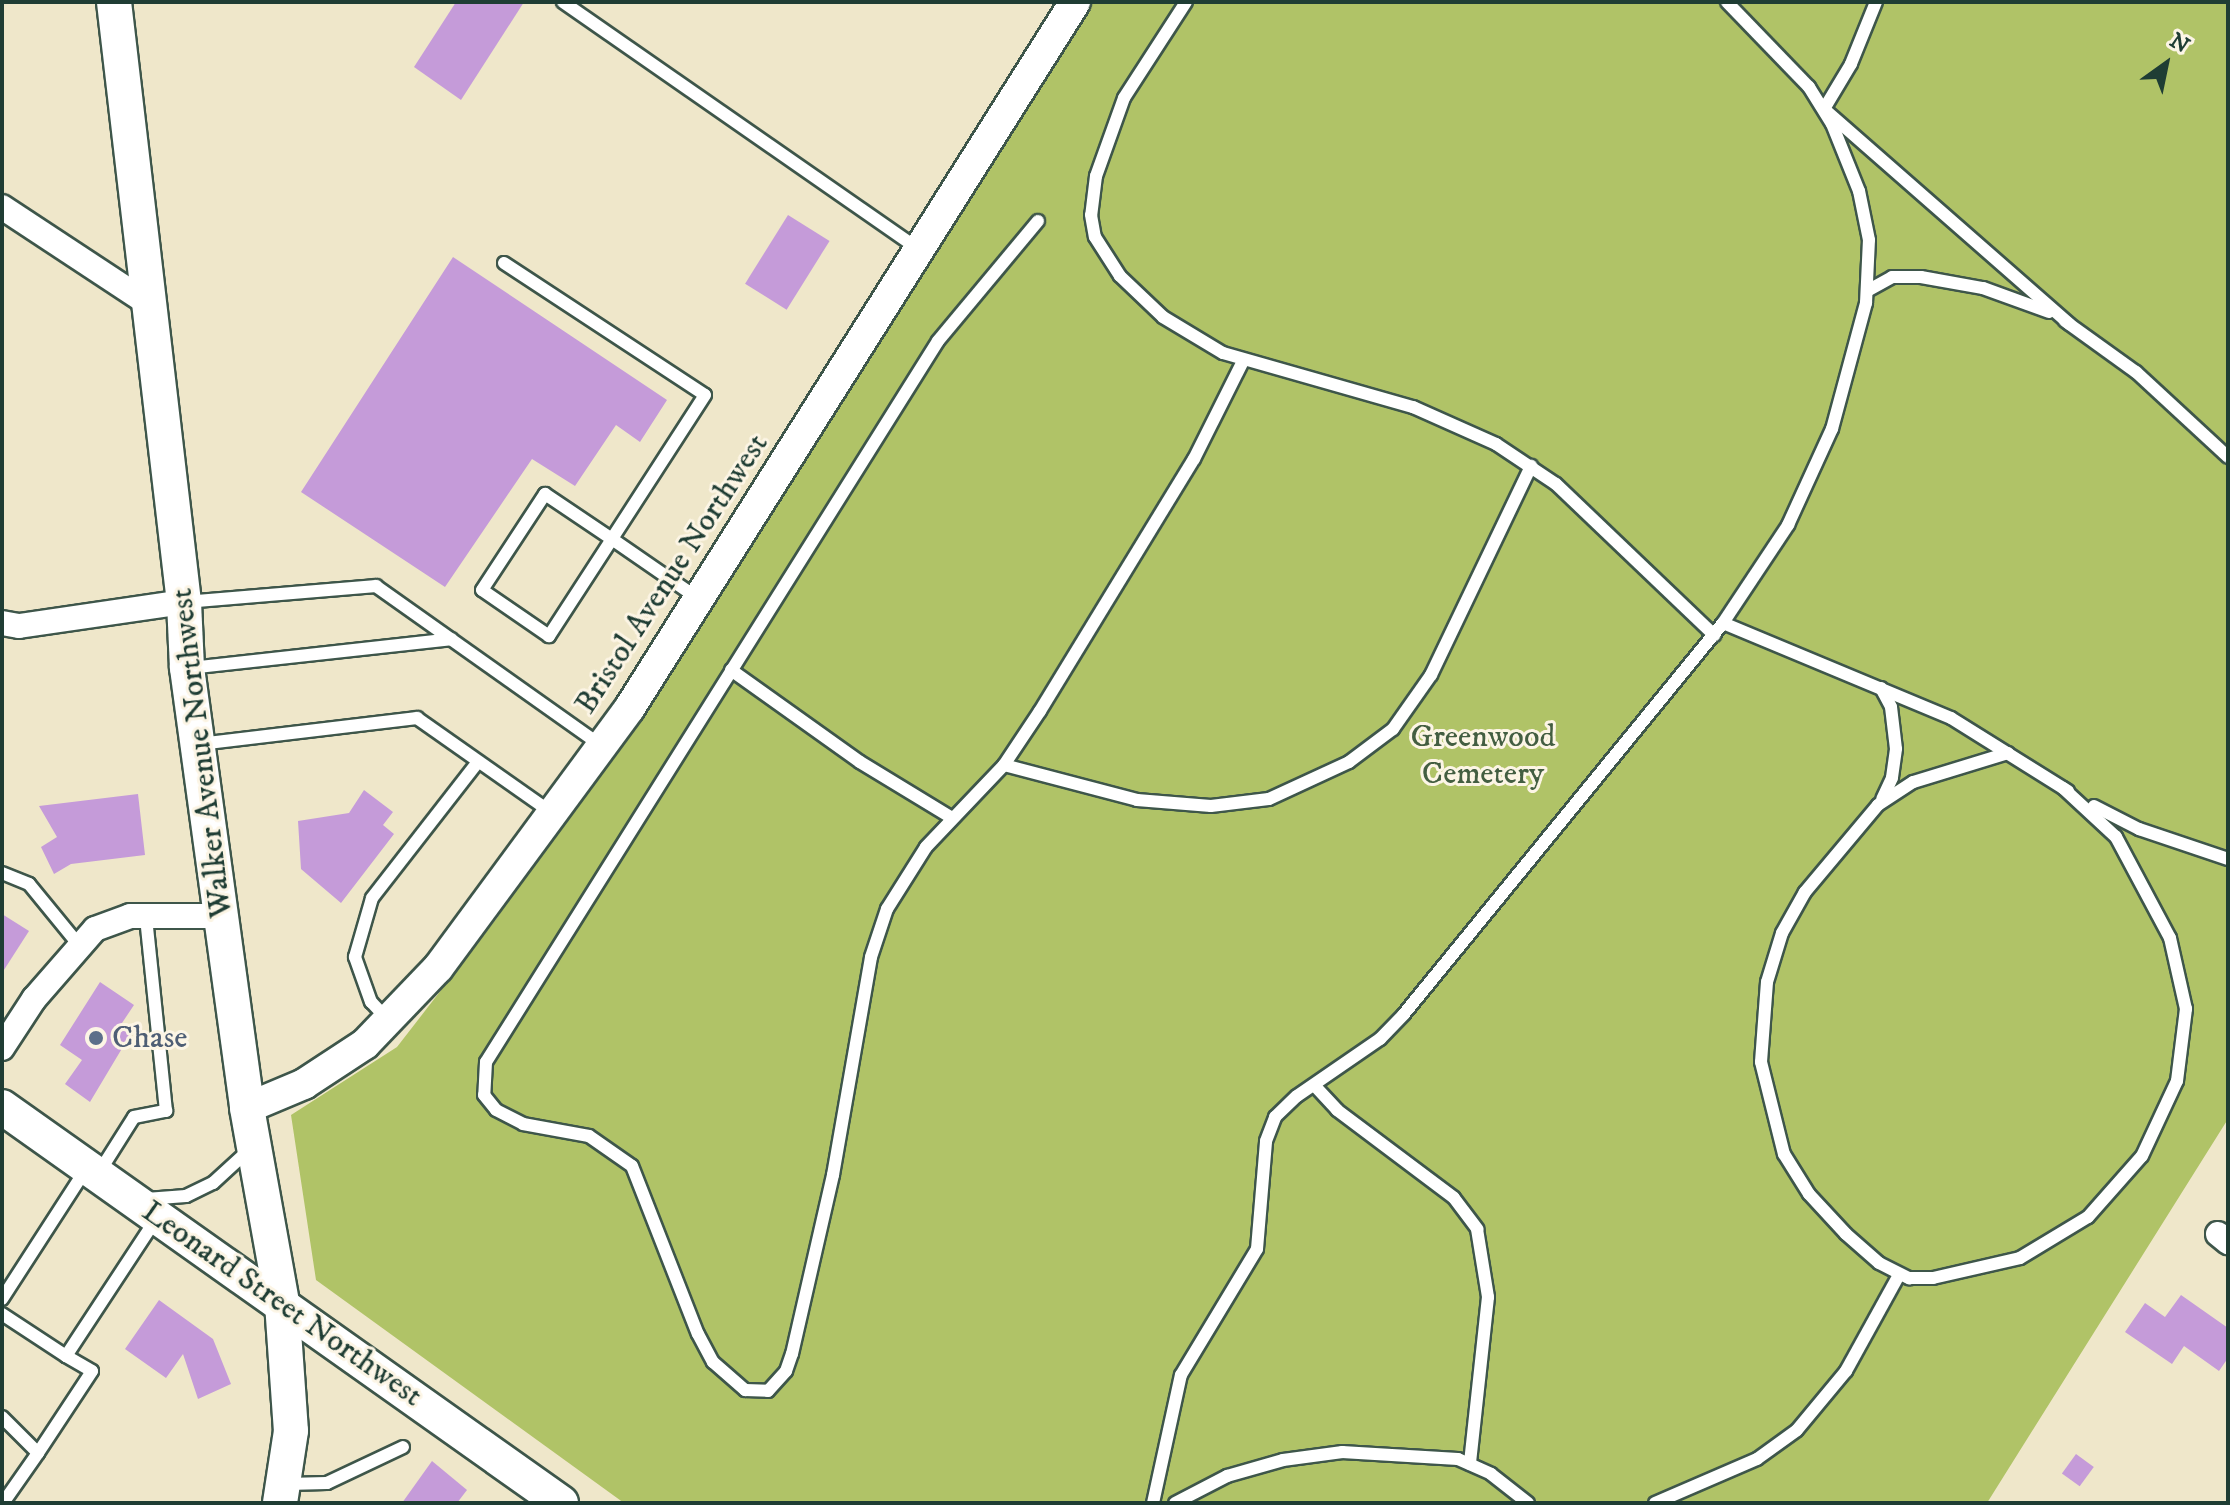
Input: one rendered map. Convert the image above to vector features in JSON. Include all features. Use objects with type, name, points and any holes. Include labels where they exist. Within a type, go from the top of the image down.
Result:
[{"type":"main road","name":"Walker Avenue Northwest","points":[[114,2],[184,602],[187,668],[247,1108],[282,1303],[291,1431],[282,1494]]},
{"type":"main road","name":"Leonard Street Northwest","points":[[2,1107],[561,1503]]},
{"type":"street","name":"Bristol Avenue Northwest","points":[[247,1108],[304,1084],[390,1022],[438,968],[602,746],[699,599],[1075,2]]},
{"type":"street","points":[[2,207],[149,304]]},
{"type":"street","points":[[2,623],[19,626],[184,602]]},
{"type":"street","points":[[2,1048],[34,999],[95,929],[130,916],[222,916]]},
{"type":"lane","points":[[563,2],[921,250]]},
{"type":"lane","points":[[1186,2],[1124,98],[1099,164],[1091,215],[1104,255],[1140,296],[1181,329],[1243,361],[1445,419],[1531,466],[1580,505],[1714,635]]},
{"type":"lane","points":[[1153,1503],[1181,1375],[1257,1249],[1269,1130],[1285,1106],[1355,1059],[1404,1014],[1714,635],[1781,538],[1814,471],[1850,375],[1867,291],[1869,240],[1859,191],[1824,109],[1796,69],[1727,2]]},
{"type":"lane","points":[[1824,109],[1851,64],[1876,2]]},
{"type":"lane","points":[[1824,109],[2070,324],[2136,372],[2228,457]]},
{"type":"lane","points":[[1038,221],[938,341],[486,1062],[482,1082],[484,1095],[510,1119],[589,1136],[632,1166],[713,1362],[733,1384],[756,1394],[768,1391],[786,1371],[800,1325],[879,927],[926,847],[1004,765],[1138,557],[1243,361]]},
{"type":"lane","points":[[504,263],[705,395],[612,539],[549,636],[482,590],[545,494],[612,539],[699,599]]},
{"type":"lane","points":[[1867,291],[1899,276],[1953,282],[2020,299],[2070,324]]},
{"type":"lane","points":[[1004,765],[1137,800],[1211,806],[1269,799],[1349,762],[1393,729],[1431,675],[1531,466]]},
{"type":"lane","points":[[184,602],[376,586],[602,746]]},
{"type":"lane","points":[[1723,623],[1951,718],[2063,788],[2139,829],[2228,859]]},
{"type":"lane","points":[[187,668],[451,639]]},
{"type":"lane","points":[[731,670],[860,762],[952,818]]},
{"type":"lane","points":[[1878,805],[1892,778],[1896,749],[1891,707],[1881,688]]},
{"type":"lane","points":[[198,745],[417,718],[552,813]]},
{"type":"lane","points":[[2008,753],[1913,782],[1878,805],[1824,864],[1782,933],[1767,982],[1761,1062],[1775,1131],[1795,1174],[1846,1234],[1899,1275],[1918,1280],[1992,1267],[2050,1242],[2118,1188],[2169,1106],[2186,1031],[2185,993],[2170,938],[2116,837],[2063,788]]},
{"type":"lane","points":[[390,1022],[371,1002],[355,957],[372,898],[478,762]]},
{"type":"lane","points":[[2,873],[29,884],[79,945]]},
{"type":"lane","points":[[2,1299],[134,1117],[166,1111],[146,916]]},
{"type":"lane","points":[[1314,1085],[1337,1110],[1454,1198],[1477,1229],[1488,1297],[1470,1464]]},
{"type":"lane","points":[[66,1356],[146,1208],[186,1196],[213,1183],[253,1145]]},
{"type":"lane","points":[[1655,1503],[1757,1459],[1797,1430],[1846,1371],[1899,1275]]},
{"type":"lane","points":[[2,1314],[92,1371],[3,1503]]},
{"type":"lane","points":[[2,1417],[38,1453]]},
{"type":"lane","points":[[282,1494],[327,1483],[403,1447]]},
{"type":"lane","points":[[1175,1503],[1227,1476],[1313,1455],[1426,1454],[1470,1464],[1528,1503]]},
{"type":"green space","name":"Greenwood Cemetery","points":[[1078,2],[2228,2],[2228,1119],[1987,1503],[624,1503],[316,1280],[291,1115],[397,1047],[497,918]]},
{"type":"building","points":[[456,2],[524,2],[461,100],[414,67]]},
{"type":"building","points":[[788,215],[830,241],[787,310],[745,284]]},
{"type":"building","points":[[453,257],[667,400],[640,442],[616,425],[575,486],[532,459],[445,587],[301,492]]},
{"type":"building","points":[[364,790],[393,812],[383,825],[394,834],[341,903],[301,869],[298,821],[349,813]]},
{"type":"building","points":[[138,794],[145,855],[71,864],[54,874],[41,847],[57,837],[39,806]]},
{"type":"building","points":[[2,914],[29,931],[2,973]]},
{"type":"building","name":"Chase","points":[[100,982],[134,1005],[122,1023],[133,1030],[90,1102],[65,1084],[82,1060],[60,1045]]},
{"type":"building","points":[[2181,1295],[2228,1328],[2228,1358],[2219,1371],[2184,1346],[2172,1364],[2125,1332],[2145,1303],[2165,1317]]},
{"type":"building","points":[[159,1300],[213,1339],[231,1384],[198,1399],[183,1354],[166,1378],[125,1349]]},
{"type":"building","points":[[2076,1454],[2094,1467],[2080,1486],[2062,1473]]},
{"type":"building","points":[[432,1461],[467,1490],[457,1503],[402,1503]]},
{"type":"place","name":"Chase","points":[[96,1038]]}]
